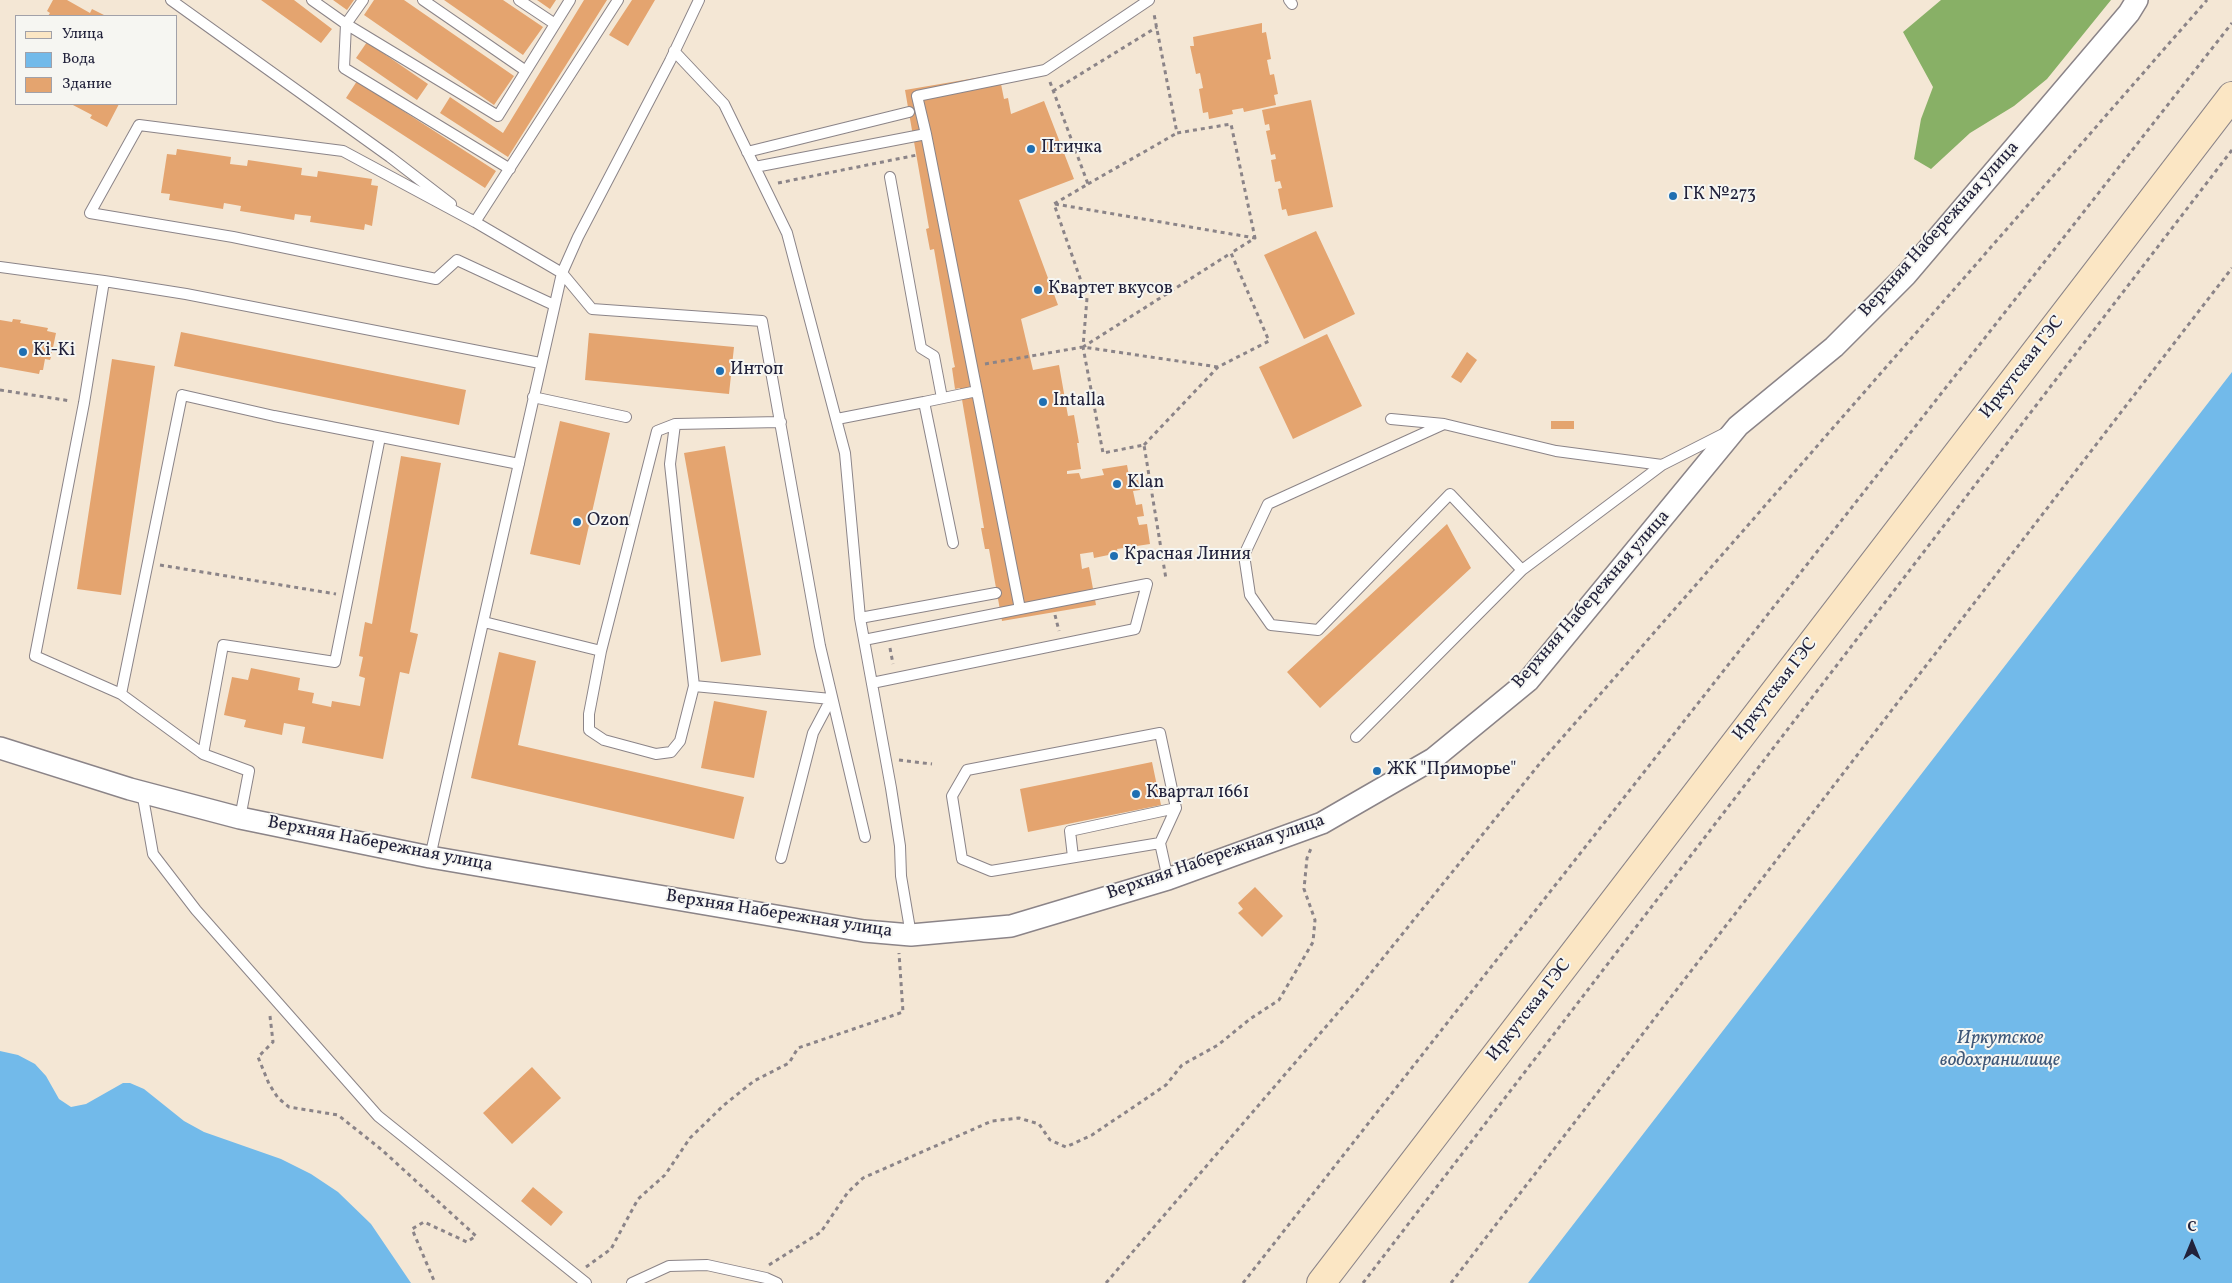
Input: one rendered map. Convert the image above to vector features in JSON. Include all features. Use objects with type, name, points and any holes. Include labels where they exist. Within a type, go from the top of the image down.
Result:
[{"type":"main road","name":"Иркутская ГЭС","points":[[1321,1283],[2232,96]]},
{"type":"street","name":"Верхняя Набережная улица","points":[[0,748],[141,791],[240,818],[430,857],[854,930],[905,935],[1011,926],[1168,879],[1322,823],[1432,759],[1528,681],[1738,426],[1834,347],[1906,275],[2129,13],[2137,0]]},
{"type":"lane","points":[[171,0],[390,157],[475,222]]},
{"type":"lane","points":[[312,0],[346,24],[498,116],[570,0]]},
{"type":"lane","points":[[363,0],[346,24],[344,68],[510,169]]},
{"type":"lane","points":[[423,0],[526,71]]},
{"type":"lane","points":[[519,0],[555,24]]},
{"type":"lane","points":[[475,222],[618,0]]},
{"type":"lane","points":[[430,857],[484,622],[540,363],[562,273],[578,237],[699,0]]},
{"type":"lane","points":[[1020,609],[917,96],[1045,70],[1151,5]]},
{"type":"lane","points":[[674,51],[724,104],[787,233],[845,453],[860,618],[886,758],[905,935]]},
{"type":"lane","points":[[748,152],[909,112]]},
{"type":"lane","points":[[554,305],[457,260],[436,279],[233,237],[90,213],[139,125],[343,152],[475,222],[562,273],[592,309],[762,321],[820,646],[865,837]]},
{"type":"lane","points":[[755,167],[926,134]]},
{"type":"lane","points":[[890,177],[921,348],[934,356],[942,398]]},
{"type":"lane","points":[[0,267],[186,294],[540,363]]},
{"type":"lane","points":[[104,281],[84,403],[35,656],[121,694],[203,754],[249,770],[240,818]]},
{"type":"lane","points":[[836,420],[977,391]]},
{"type":"lane","points":[[121,694],[182,395],[274,416],[519,464]]},
{"type":"lane","points":[[533,397],[626,417]]},
{"type":"lane","points":[[924,402],[953,543]]},
{"type":"lane","points":[[1391,419],[1444,424],[1556,451],[1662,465]]},
{"type":"lane","points":[[675,424],[670,464],[694,686],[680,741],[670,752],[656,754],[604,740],[589,730],[589,714],[601,651],[657,431],[675,424],[781,422]]},
{"type":"lane","points":[[1444,424],[1268,504],[1244,555],[1250,594],[1271,625],[1318,630],[1450,494],[1522,570]]},
{"type":"lane","points":[[1356,738],[1522,570],[1662,465],[1738,426]]},
{"type":"lane","points":[[203,754],[223,645],[335,662],[380,437]]},
{"type":"lane","points":[[864,640],[1147,584],[1135,629],[872,683]]},
{"type":"lane","points":[[860,618],[996,593]]},
{"type":"lane","points":[[484,622],[601,651]]},
{"type":"lane","points":[[694,686],[831,699]]},
{"type":"lane","points":[[781,858],[813,733],[831,699]]},
{"type":"lane","points":[[1160,843],[991,871],[962,860],[952,796],[968,770],[1160,734],[1176,808],[1160,843],[1168,879]]},
{"type":"lane","points":[[141,791],[153,854],[196,910],[378,1116],[586,1283]]},
{"type":"lane","points":[[1073,857],[1070,831],[1176,808]]},
{"type":"lane","points":[[632,1283],[669,1266],[707,1265],[753,1275],[777,1283]]},
{"type":"path","points":[[1106,1283],[1354,994],[1540,762],[2207,0]]},
{"type":"path","points":[[1151,5],[1178,133]]},
{"type":"path","points":[[1243,1283],[2232,23]]},
{"type":"path","points":[[1053,91],[1157,27]]},
{"type":"path","points":[[1045,70],[1088,184]]},
{"type":"path","points":[[1054,204],[1178,133],[1231,124],[1255,238]]},
{"type":"path","points":[[1363,1283],[2232,150]]},
{"type":"path","points":[[764,185],[916,155]]},
{"type":"path","points":[[1054,204],[1255,238]]},
{"type":"path","points":[[1054,204],[1087,298],[1084,347],[1103,452],[1144,445],[1218,367],[1269,341],[1231,253]]},
{"type":"path","points":[[1084,347],[1255,238]]},
{"type":"path","points":[[1451,1283],[2232,268]]},
{"type":"path","points":[[972,367],[1084,347],[1218,367]]},
{"type":"path","points":[[0,390],[84,403]]},
{"type":"path","points":[[1144,445],[1166,579]]},
{"type":"path","points":[[147,563],[348,596]]},
{"type":"path","points":[[1055,612],[1061,644]]},
{"type":"path","points":[[887,636],[896,678]]},
{"type":"path","points":[[886,758],[932,764]]},
{"type":"path","points":[[753,1275],[821,1232],[848,1192],[863,1178],[992,1121],[1019,1118],[1040,1124],[1050,1140],[1066,1147],[1092,1135],[1166,1086],[1182,1065],[1218,1045],[1250,1019],[1279,1000],[1313,942],[1315,920],[1304,889],[1307,858],[1322,823]]},
{"type":"path","points":[[577,1274],[611,1248],[638,1199],[665,1175],[690,1138],[724,1105],[754,1081],[789,1063],[798,1048],[903,1012],[905,935]]},
{"type":"path","points":[[266,1012],[271,1018],[273,1042],[258,1057],[269,1084],[278,1098],[289,1107],[338,1115],[382,1150],[476,1236],[467,1242],[424,1222],[412,1229],[434,1283]]},
{"type":"green space","points":[[1941,0],[2111,0],[2047,79],[2014,106],[1970,133],[1931,169],[1914,159],[1921,119],[1933,87],[1903,32]]},
{"type":"water","name":"Иркутское водохранилище","points":[[2232,372],[2232,1283],[1528,1283]]},
{"type":"water","points":[[0,1051],[18,1055],[35,1064],[46,1076],[59,1099],[71,1107],[86,1104],[123,1083],[130,1083],[144,1089],[184,1121],[204,1132],[281,1159],[311,1174],[338,1192],[371,1224],[411,1283],[0,1283]]},
{"type":"building","points":[[53,0],[67,0],[90,13],[92,9],[104,15],[49,15],[50,13],[47,11]]},
{"type":"building","points":[[261,0],[294,0],[332,29],[321,43]]},
{"type":"building","points":[[333,0],[354,0],[347,10]]},
{"type":"building","points":[[374,0],[404,0],[514,76],[494,105],[364,15]]},
{"type":"building","points":[[444,0],[503,0],[543,27],[523,55]]},
{"type":"building","points":[[537,0],[556,0],[550,9]]},
{"type":"building","points":[[584,0],[607,0],[508,157],[440,113],[450,97],[503,133]]},
{"type":"building","points":[[632,0],[655,0],[628,46],[609,35]]},
{"type":"building","points":[[1262,23],[1262,33],[1266,32],[1271,59],[1267,60],[1270,75],[1274,74],[1278,94],[1274,95],[1276,105],[1244,112],[1243,108],[1232,110],[1233,114],[1209,119],[1208,112],[1203,113],[1199,89],[1203,88],[1200,73],[1196,74],[1190,46],[1194,46],[1193,37]]},
{"type":"building","points":[[367,42],[428,84],[417,100],[356,58]]},
{"type":"building","points":[[999,74],[1004,99],[1008,98],[1011,114],[1044,101],[1074,179],[1019,200],[1058,305],[1021,319],[1033,370],[1059,365],[1068,416],[1074,415],[1081,469],[1067,471],[1067,474],[1079,473],[1081,479],[1104,475],[1102,469],[1127,465],[1130,481],[1138,480],[1140,490],[1133,491],[1136,505],[1142,504],[1144,516],[1137,517],[1139,525],[1147,524],[1150,544],[1117,549],[1118,553],[1094,558],[1093,552],[1080,554],[1082,569],[1089,567],[1096,605],[1002,621],[989,549],[985,549],[981,528],[984,528],[960,388],[955,389],[952,368],[955,367],[934,249],[930,250],[926,229],[929,228],[905,90]]},
{"type":"building","points":[[357,81],[496,171],[485,188],[346,98]]},
{"type":"building","points":[[1311,100],[1333,207],[1288,216],[1286,209],[1282,210],[1278,189],[1282,188],[1280,181],[1275,182],[1271,160],[1276,159],[1275,154],[1271,155],[1266,131],[1270,130],[1269,124],[1265,125],[1262,110]]},
{"type":"building","points":[[73,105],[118,105],[107,127],[90,118],[92,115]]},
{"type":"building","points":[[177,149],[231,157],[230,164],[247,166],[248,160],[302,168],[301,175],[317,177],[318,171],[372,179],[371,185],[378,186],[372,226],[365,224],[364,230],[310,222],[311,216],[295,214],[294,220],[240,211],[241,206],[224,203],[223,209],[169,200],[170,194],[161,193],[167,154],[176,155]]},
{"type":"building","points":[[1316,231],[1355,314],[1304,339],[1264,255]]},
{"type":"building","points":[[13,319],[21,320],[20,323],[48,328],[47,331],[56,333],[50,360],[45,359],[43,370],[40,370],[39,374],[0,367],[0,320],[12,322]]},
{"type":"building","points":[[181,332],[466,390],[459,425],[174,366]]},
{"type":"building","points":[[589,333],[734,347],[729,394],[585,380]]},
{"type":"building","points":[[1327,334],[1362,406],[1293,439],[1259,367]]},
{"type":"building","points":[[1467,352],[1477,360],[1461,383],[1451,377]]},
{"type":"building","points":[[112,359],[155,366],[121,595],[77,589]]},
{"type":"building","points":[[560,421],[610,433],[580,565],[530,554]]},
{"type":"building","points":[[1551,421],[1574,421],[1574,429],[1551,429]]},
{"type":"building","points":[[725,446],[761,655],[721,662],[684,453]]},
{"type":"building","points":[[401,456],[441,463],[410,632],[418,634],[409,674],[400,672],[383,759],[302,743],[305,727],[284,723],[282,735],[244,727],[246,720],[224,715],[232,677],[248,680],[251,668],[300,678],[298,690],[314,693],[312,703],[331,707],[332,701],[360,706],[365,678],[359,676],[363,657],[359,656],[365,622],[372,624]]},
{"type":"building","points":[[1447,524],[1471,568],[1320,708],[1287,672]]},
{"type":"building","points":[[499,652],[536,661],[518,745],[744,797],[734,839],[471,778]]},
{"type":"building","points":[[714,701],[767,711],[754,778],[701,768]]},
{"type":"building","points":[[1152,762],[1161,805],[1028,832],[1020,789]]},
{"type":"building","points":[[1255,887],[1283,916],[1262,937],[1238,913],[1243,909],[1238,903]]},
{"type":"building","points":[[532,1067],[561,1098],[512,1144],[483,1113]]},
{"type":"building","points":[[533,1187],[563,1212],[551,1226],[521,1201]]},
{"type":"place","name":"Птичка","points":[[1031,149]]},
{"type":"place","name":"ГК №273","points":[[1673,196]]},
{"type":"place","name":"Квартет вкусов","points":[[1038,290]]},
{"type":"place","name":"Ki-Ki","points":[[23,352]]},
{"type":"place","name":"Интоп","points":[[720,371]]},
{"type":"place","name":"Intalla","points":[[1043,402]]},
{"type":"place","name":"Klan","points":[[1117,484]]},
{"type":"place","name":"Ozon","points":[[577,522]]},
{"type":"place","name":"Красная Линия","points":[[1114,556]]},
{"type":"place","name":"ЖК \"Приморье\"","points":[[1377,771]]},
{"type":"place","name":"Квартал 1661","points":[[1136,794]]}]
